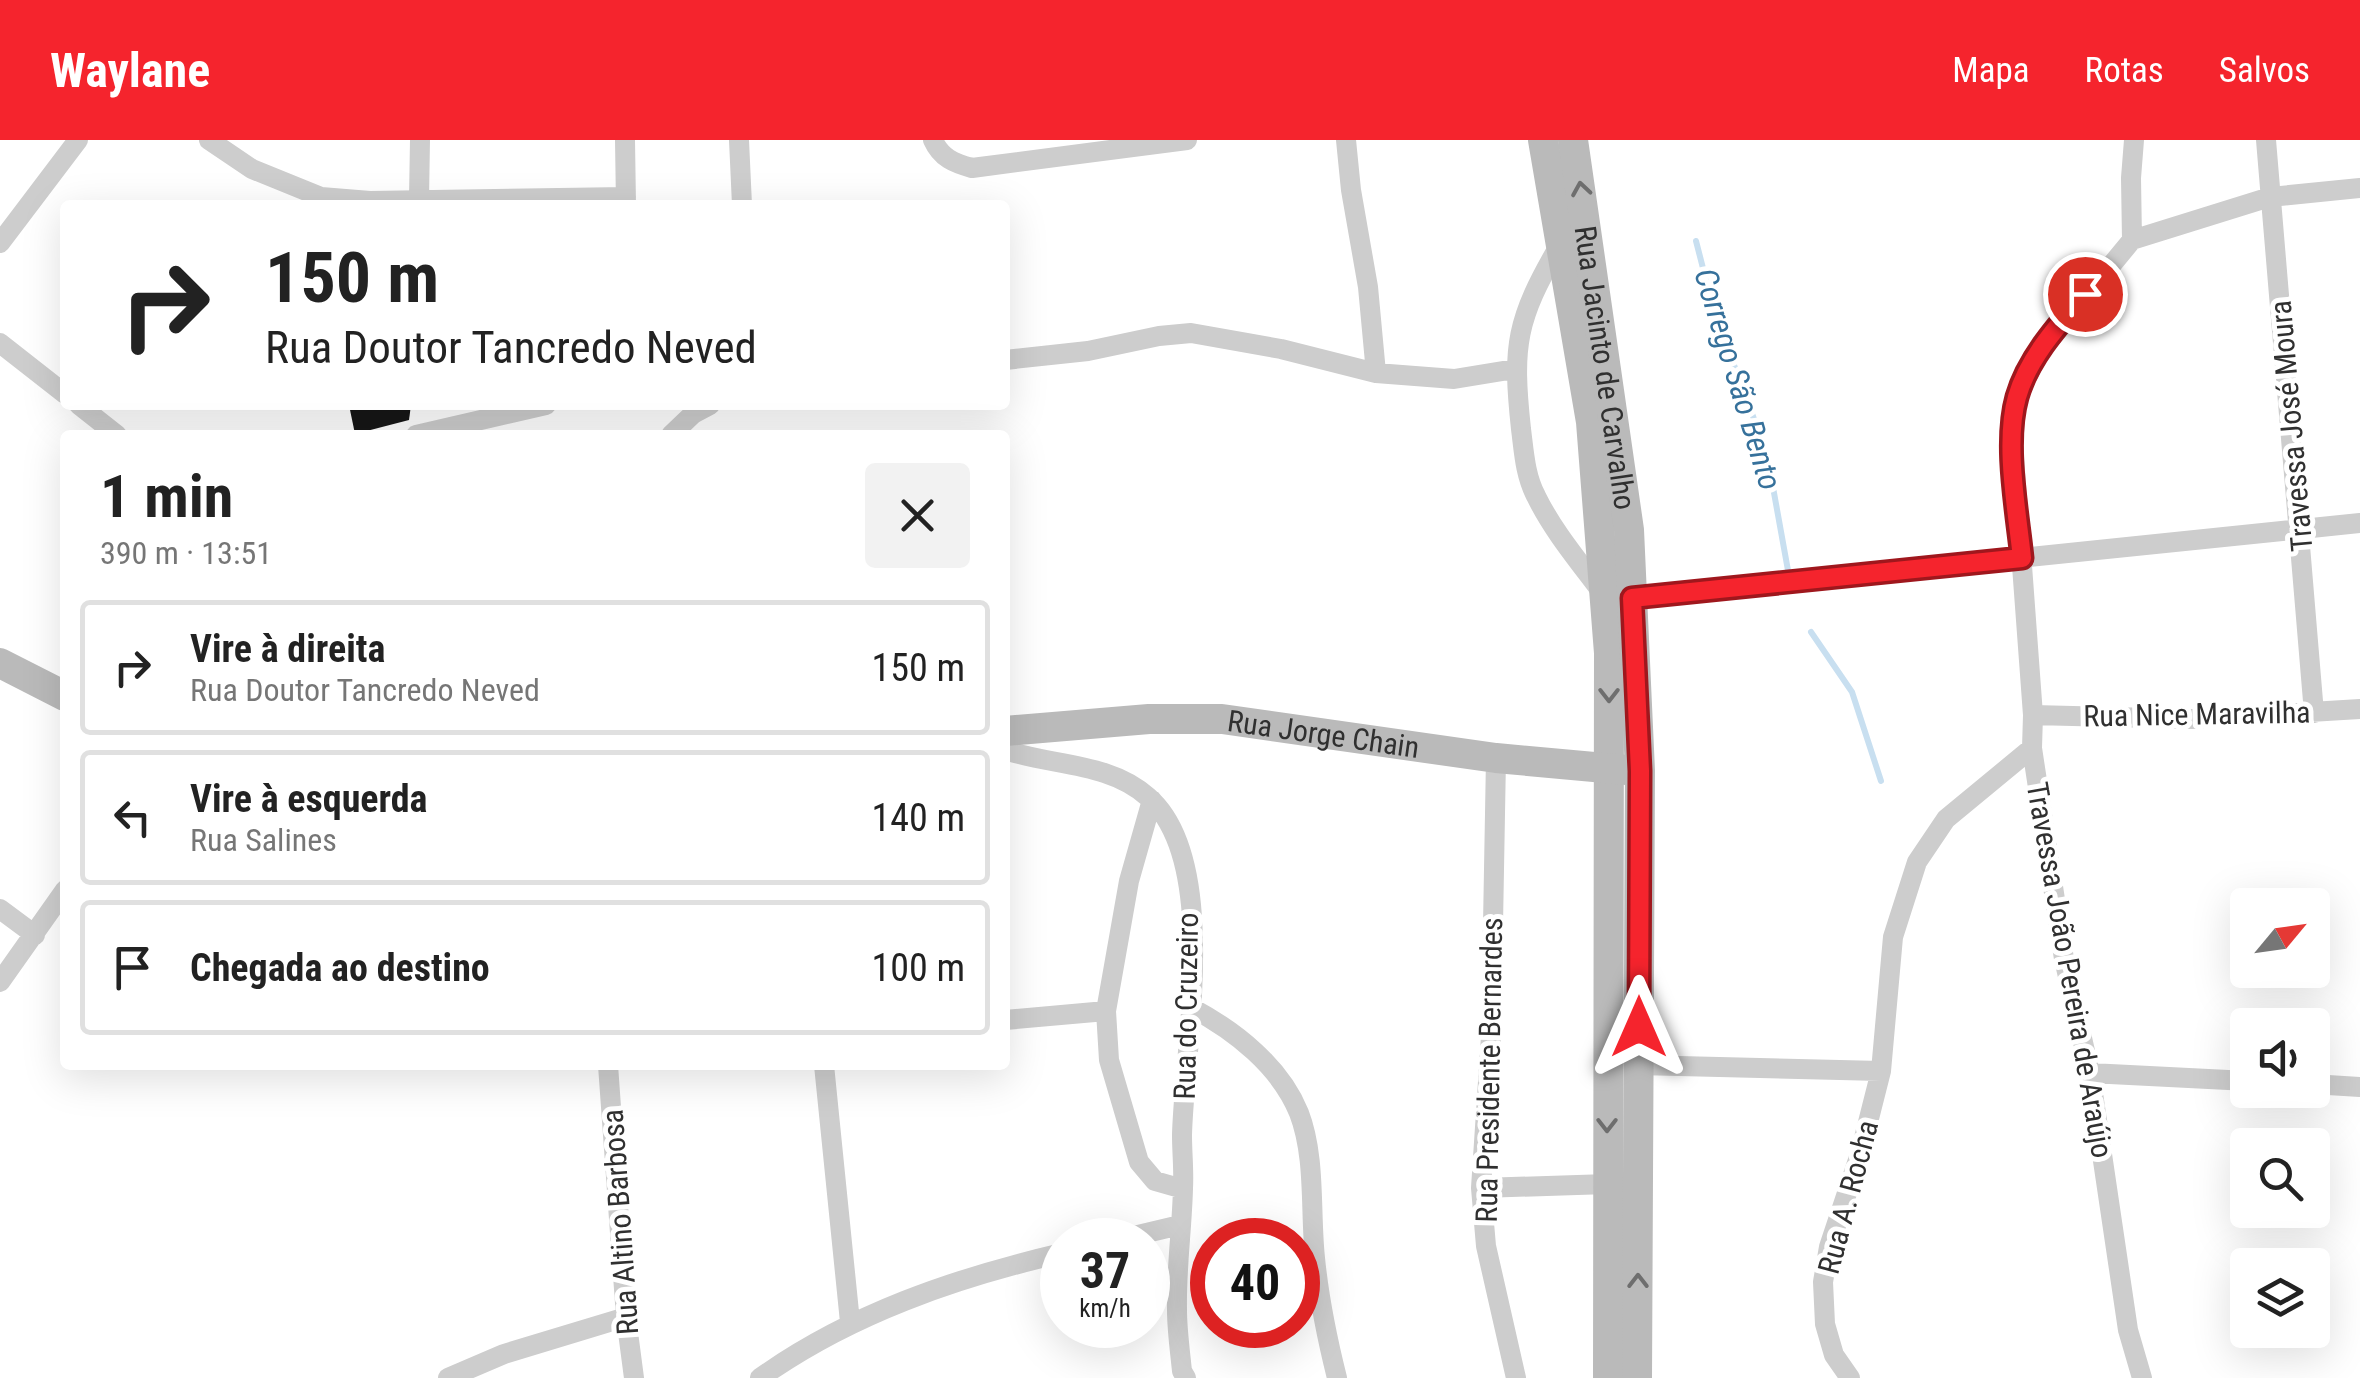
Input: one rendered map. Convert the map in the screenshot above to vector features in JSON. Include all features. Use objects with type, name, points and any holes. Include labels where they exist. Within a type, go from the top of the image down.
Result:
[{"type":"street","points":[[0,242],[78,140]]},
{"type":"street","points":[[208,140],[252,170],[318,200]]},
{"type":"street","points":[[418,199],[420,140]]},
{"type":"street","points":[[625,140],[626,200]]},
{"type":"street","points":[[739,140],[742,200]]},
{"type":"street","points":[[933,140],[938,151],[952,162],[972,168],[1187,140]]},
{"type":"street","points":[[1346,140],[1368,286],[1376,373]]},
{"type":"street","points":[[1543,140],[1559,246],[1603,421]]},
{"type":"street","name":"Rua Jacinto de Carvalho","points":[[1573,140],[1603,421],[1629,530],[1619,598]]},
{"type":"street","points":[[2134,140],[2130,178],[2132,240],[2270,198],[2360,188]]},
{"type":"street","name":"Travessa José Moura","points":[[2266,140],[2314,713]]},
{"type":"street","points":[[402,200],[522,200]]},
{"type":"street","name":"Travessa João Pereira de Araújo","points":[[2132,240],[2039,353],[2016,398],[2012,430],[2033,715],[2032,748],[2064,959],[2090,1073],[2128,1330],[2142,1378]]},
{"type":"street","points":[[1559,246],[1536,285],[1520,325],[1515,370],[1525,465],[1533,492],[1549,520],[1619,598],[1640,771],[1624,838],[1608,1184],[1608,1378]]},
{"type":"street","points":[[1010,359],[1192,333],[1282,349],[1376,373],[1454,379],[1515,370]]},
{"type":"street","points":[[0,343],[60,390]]},
{"type":"street","points":[[86,410],[112,430]]},
{"type":"street","points":[[438,430],[524,410]]},
{"type":"street","points":[[676,430],[701,410]]},
{"type":"street","points":[[1619,598],[2360,523]]},
{"type":"street","points":[[1619,598],[1608,768],[1624,838],[1638,1065],[1637,1378]]},
{"type":"street","points":[[0,663],[60,693]]},
{"type":"street","name":"Rua Nice Maravilha","points":[[2033,715],[2192,719],[2360,709]]},
{"type":"street","name":"Rua Jorge Chain","points":[[1010,731],[1149,719],[1222,719],[1496,758],[1640,771]]},
{"type":"street","name":"Rua A. Rocha","points":[[1850,1378],[1834,1356],[1826,1324],[1823,1282],[1829,1247],[1860,1154],[1881,1071],[1894,937],[1917,862],[1946,819],[2032,748]]},
{"type":"street","name":"Rua do Cruzeiro","points":[[1010,751],[1130,782],[1152,800],[1174,833],[1184,858],[1192,929],[1192,1008],[1182,1134],[1176,1312],[1186,1378]]},
{"type":"street","name":"Rua Presidente Bernardes","points":[[1496,758],[1491,1036],[1481,1188],[1486,1246],[1516,1378]]},
{"type":"street","points":[[1152,800],[1129,881],[1106,1011],[1109,1060],[1139,1162],[1155,1181],[1183,1189]]},
{"type":"street","points":[[0,982],[60,898]]},
{"type":"street","points":[[0,909],[35,936]]},
{"type":"street","points":[[1192,1008],[1223,1025],[1248,1046],[1276,1075],[1299,1113],[1308,1157],[1322,1316],[1336,1378]]},
{"type":"street","points":[[1010,1020],[1106,1011]]},
{"type":"street","points":[[1638,1065],[1881,1071]]},
{"type":"street","name":"Rua Altino Barbosa","points":[[608,1070],[634,1378]]},
{"type":"street","points":[[825,1070],[850,1322]]},
{"type":"street","points":[[2090,1073],[2230,1080]]},
{"type":"street","points":[[2330,1085],[2360,1086]]},
{"type":"street","points":[[1481,1188],[1608,1184]]},
{"type":"street","points":[[1170,1228],[1180,1226]]},
{"type":"street","points":[[760,1378],[780,1372],[850,1322],[912,1298],[1040,1260]]},
{"type":"street","points":[[448,1378],[504,1354],[626,1317]]},
{"type":"building","points":[[350,410],[410,410],[409,420],[354,430]]},
{"type":"waterway","name":"Corrego São Bento","points":[[1696,241],[1714,311],[1767,454],[1789,576]]},
{"type":"waterway","name":"Corrego São Bento","points":[[1811,632],[1852,692],[1881,781]]},
{"type":"route","points":[[1639,1027],[1640,771],[1632,598],[2022,558],[2012,430],[2016,398],[2039,353],[2085,294]]}]
